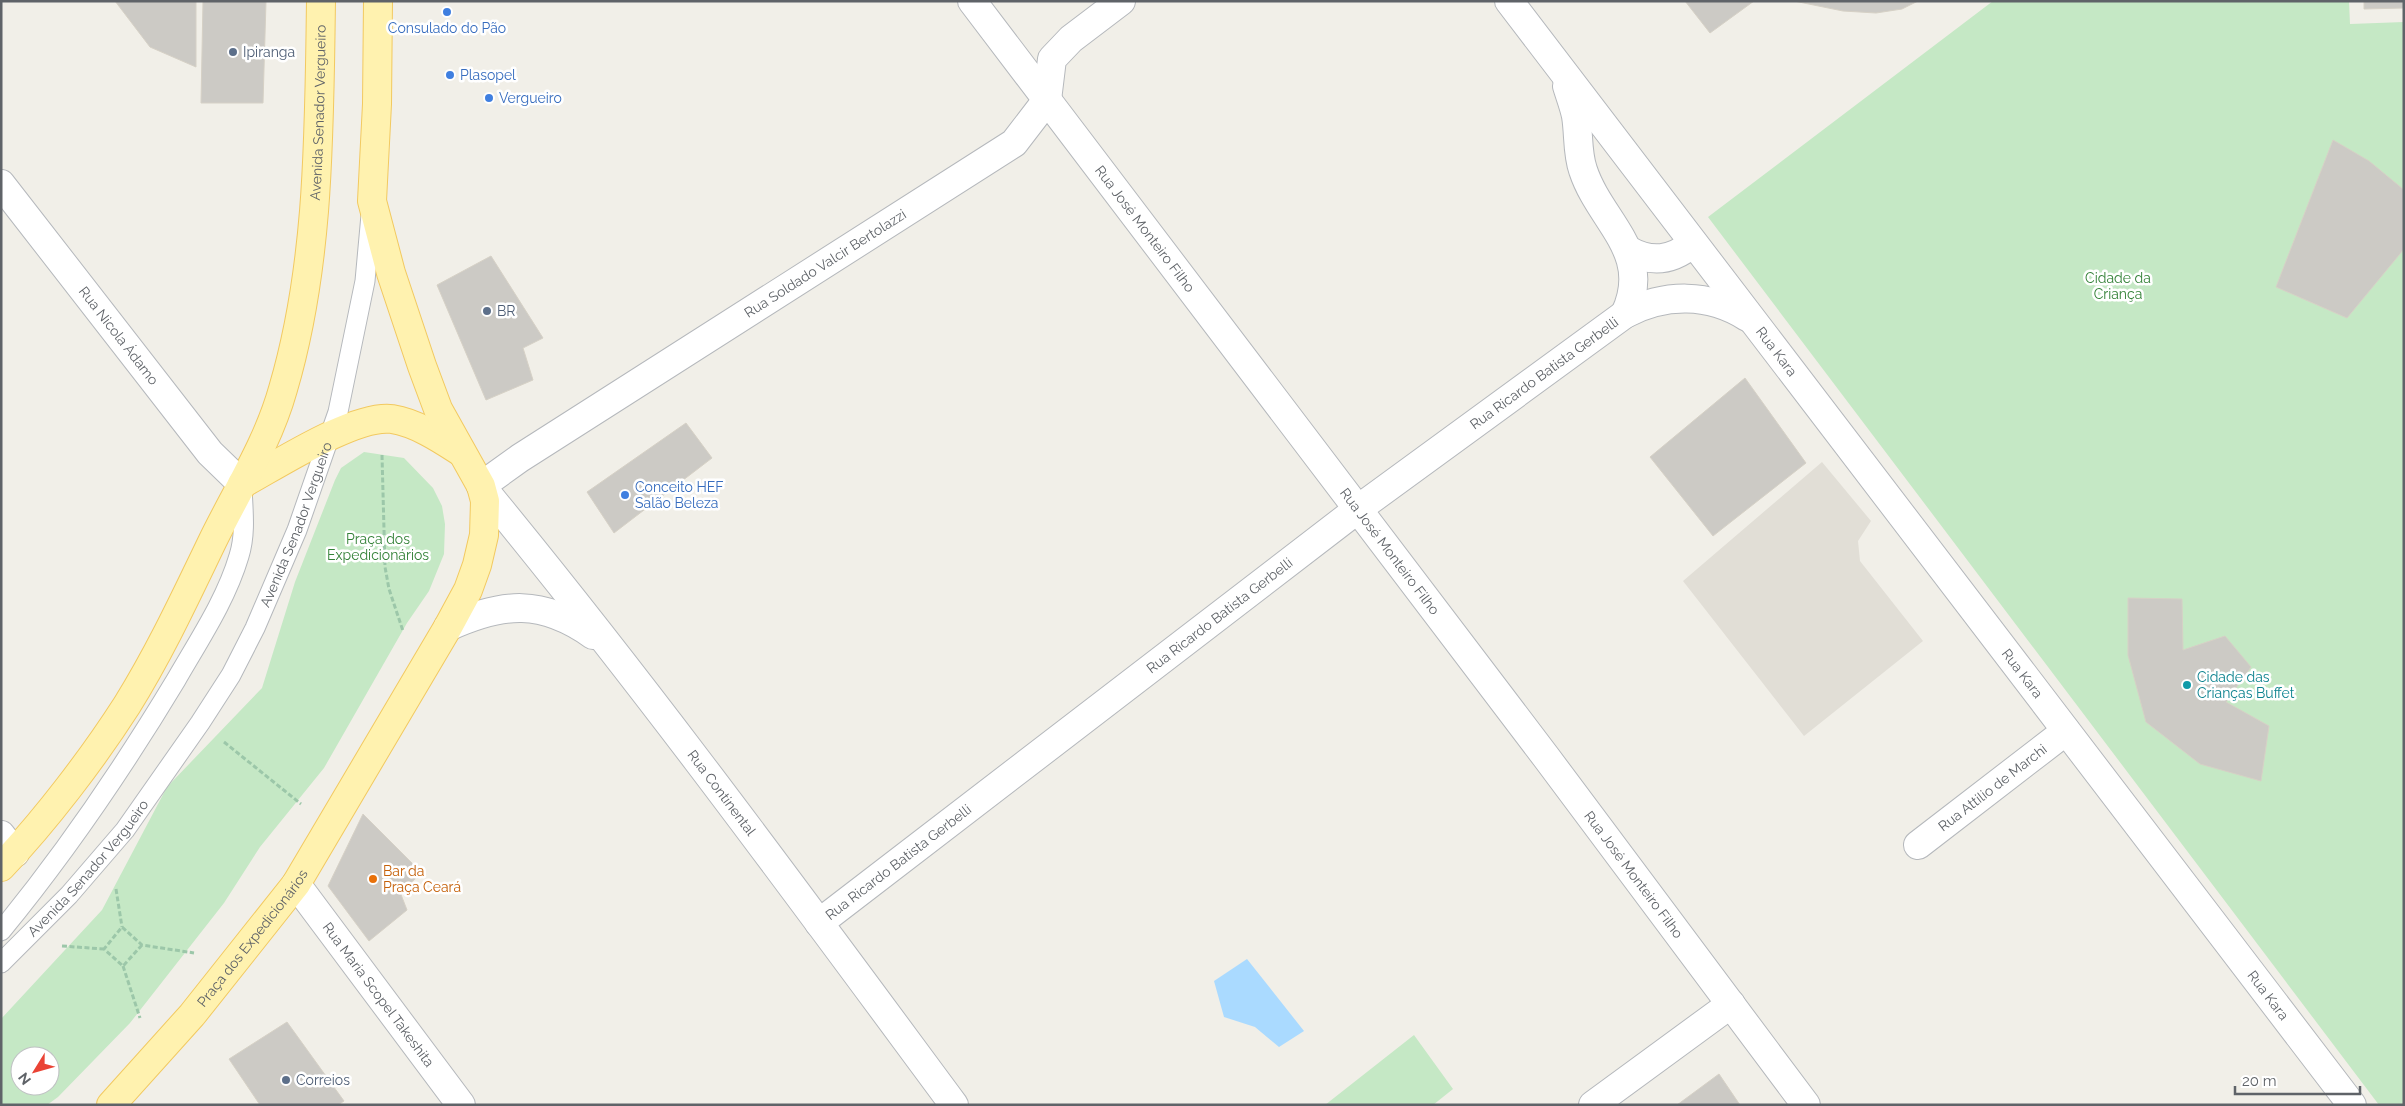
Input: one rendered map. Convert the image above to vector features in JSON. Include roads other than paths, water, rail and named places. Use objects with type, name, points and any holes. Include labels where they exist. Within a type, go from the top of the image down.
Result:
[{"type":"main road","name":"Avenida Senador Vergueiro","points":[[6,851],[80,771],[127,705],[189,592],[262,443],[283,390],[303,303],[318,158],[321,1]]},
{"type":"main road","name":"Avenida Senador Vergueiro","points":[[372,202],[378,104],[378,1]]},
{"type":"main road","name":"Praça dos Expedicionários","points":[[110,1105],[154,1058],[238,959],[296,884],[331,828],[448,627],[468,590],[481,550],[486,515],[481,486],[438,409],[391,273],[372,202]]},
{"type":"main road","points":[[242,484],[347,428],[380,418],[393,419],[413,425],[461,452]]},
{"type":"street","name":"Rua José Monteiro Filho","points":[[972,1],[1358,509],[1806,1105]]},
{"type":"street","points":[[1047,100],[1052,59],[1071,39],[1121,1]]},
{"type":"street","name":"Rua Kara","points":[[1509,1],[2352,1105]]},
{"type":"street","name":"Rua Kara","points":[[1563,72],[1576,117],[1582,169],[1628,250]]},
{"type":"street","name":"Rua Soldado Valcir Bertolazzi","points":[[481,486],[520,458],[1014,143],[1047,100]]},
{"type":"street","name":"Rua Nicola Ádamo","points":[[1,184],[210,454],[242,484]]},
{"type":"street","points":[[1628,250],[1646,258],[1661,259],[1675,256],[1693,243]]},
{"type":"street","name":"Rua Ricardo Batista Gerbelli","points":[[1625,314],[1634,288],[1634,271],[1628,250]]},
{"type":"street","name":"Rua Ricardo Batista Gerbelli","points":[[819,923],[1358,509],[1625,314],[1643,305],[1661,300],[1699,299],[1725,306],[1751,320]]},
{"type":"street","name":"Rua Continental","points":[[481,486],[607,645],[819,923],[954,1105]]},
{"type":"street","points":[[448,627],[495,609],[530,609],[567,619],[607,645]]},
{"type":"street","name":"Rua Attilio de Marchi","points":[[1918,845],[2066,731]]},
{"type":"street","name":"Rua Maria Scopel Takeshita","points":[[296,884],[461,1105]]},
{"type":"street","points":[[1593,1105],[1731,1004]]},
{"type":"lane","name":"Avenida Senador Vergueiro","points":[[1,963],[69,895],[125,830],[200,723],[231,675],[255,628],[297,530],[331,436],[344,386],[365,281],[372,202]]},
{"type":"lane","name":"Avenida Senador Vergueiro","points":[[1,931],[85,822],[141,738],[212,620],[240,554],[243,529],[242,484]]},
{"type":"water","points":[[1247,959],[1304,1031],[1279,1047],[1255,1027],[1224,1017],[1214,981]]},
{"type":"place","name":"Consulado do Pão","points":[[447,12]]},
{"type":"place","name":"Ipiranga","points":[[233,52]]},
{"type":"place","name":"Plasopel","points":[[450,75]]},
{"type":"place","name":"Vergueiro","points":[[489,98]]},
{"type":"place","name":"BR","points":[[487,311]]},
{"type":"place","name":"Conceito HEF Salão Beleza","points":[[625,495]]},
{"type":"place","name":"Cidade das Crianças Buffet","points":[[2187,685]]},
{"type":"place","name":"Bar da Praça Ceará","points":[[373,879]]},
{"type":"place","name":"Correios","points":[[286,1080]]},
{"type":"park label","name":"Cidade da Criança","points":[[2118,286]]}]
